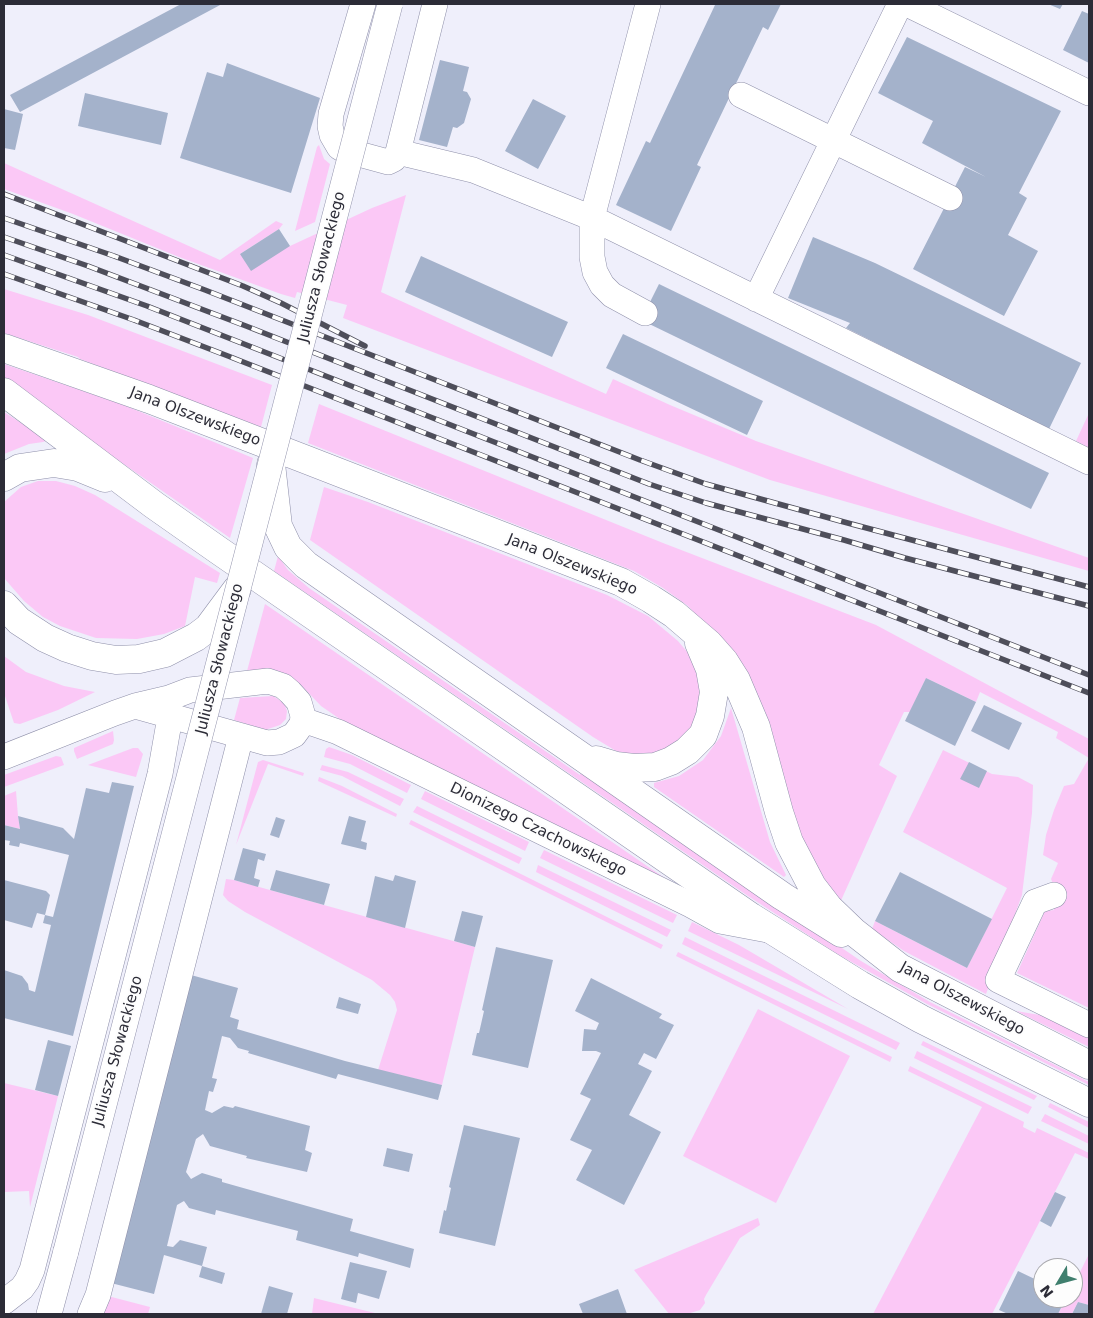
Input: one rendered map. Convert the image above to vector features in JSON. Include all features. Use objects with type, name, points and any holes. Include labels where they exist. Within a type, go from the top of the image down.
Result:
[{"type":"main road","name":"Jana Olszewskiego","points":[[4,348],[149,399],[621,582],[651,599],[692,629],[719,655],[736,680],[756,727],[789,842],[812,886],[829,908],[854,932],[900,968],[1089,1065]]},
{"type":"main road","points":[[4,392],[154,505],[651,849],[775,932],[860,985],[921,1019],[1089,1103]]},
{"type":"main road","points":[[4,477],[20,468],[35,465],[54,463],[78,467],[104,478],[154,505]]},
{"type":"main road","points":[[272,464],[278,526],[284,540],[306,566],[782,896],[900,968]]},
{"type":"main road","points":[[4,606],[19,621],[44,638],[92,656],[116,660],[139,659],[165,653],[196,638],[208,628],[238,589]]},
{"type":"main road","points":[[580,756],[616,766],[634,768],[655,767],[671,761],[688,751],[702,735],[710,716],[714,692],[710,669],[692,629]]},
{"type":"street","points":[[363,4],[331,114],[330,126],[336,144],[344,150],[385,162],[394,159],[398,152],[436,4]]},
{"type":"street","name":"Juliusza Słowackiego","points":[[49,1314],[272,464],[390,4]]},
{"type":"street","points":[[645,313],[612,295],[602,284],[595,272],[592,257],[592,218],[648,4]]},
{"type":"street","points":[[756,299],[900,4]]},
{"type":"street","points":[[907,4],[1089,94]]},
{"type":"street","points":[[741,95],[950,198]]},
{"type":"street","points":[[398,152],[472,170],[592,218],[1089,462]]},
{"type":"street","points":[[4,758],[135,706],[169,707],[241,736],[261,742],[279,742],[294,735],[303,720],[299,702],[290,692],[283,686],[268,682],[190,690],[169,707]]},
{"type":"street","name":"Juliusza Słowackiego","points":[[4,1302],[22,1288],[32,1270],[160,774],[169,707]]},
{"type":"street","name":"Dionizego Czachowskiego","points":[[303,720],[338,732],[691,904],[720,922],[775,932]]},
{"type":"street","points":[[90,1314],[98,1295],[241,736]]},
{"type":"street","points":[[1054,895],[1035,902],[998,980],[1089,1024]]},
{"type":"shaded area","points":[[319,145],[324,159],[330,164],[315,222],[295,231],[317,147]]},
{"type":"shaded area","points":[[4,163],[220,260],[276,221],[283,224],[279,229],[240,254],[290,246],[372,208],[406,195],[381,292],[606,394],[613,379],[756,441],[1089,558],[1089,571],[770,480],[343,318],[347,305],[297,292],[295,298],[281,294],[179,257],[73,214],[4,189]]},
{"type":"shaded area","points":[[4,289],[88,315],[272,385],[261,427],[78,357],[4,333]]},
{"type":"shaded area","points":[[4,364],[121,404],[253,458],[230,538],[4,383]]},
{"type":"shaded area","points":[[319,404],[663,543],[876,625],[1089,739],[1089,758],[1056,738],[1058,732],[980,692],[976,702],[926,678],[910,712],[904,712],[879,765],[897,776],[839,905],[823,887],[708,628],[688,606],[663,588],[634,571],[308,443]]},
{"type":"shaded area","points":[[4,412],[48,440],[29,444],[4,454]]},
{"type":"shaded area","points":[[1089,413],[1089,448],[1076,441]]},
{"type":"shaded area","points":[[38,481],[56,481],[75,486],[95,495],[220,573],[217,583],[195,577],[185,626],[164,634],[137,639],[96,638],[60,626],[43,617],[24,601],[4,578],[4,502],[21,487]]},
{"type":"shaded area","points":[[324,487],[368,502],[607,595],[648,616],[678,641],[689,654],[703,685],[695,729],[663,756],[634,756],[616,751],[593,737],[310,540]]},
{"type":"shaded area","points":[[278,556],[288,570],[309,588],[580,775],[582,771],[861,961],[930,1002],[1089,1082],[1089,1085],[927,1004],[839,955],[748,896],[274,571]]},
{"type":"shaded area","points":[[265,604],[669,881],[350,726],[321,706],[289,675],[276,671],[247,671]]},
{"type":"shaded area","points":[[4,656],[26,672],[64,686],[95,692],[58,710],[20,724],[14,723],[4,693]]},
{"type":"shaded area","points":[[273,696],[284,703],[287,711],[286,719],[280,725],[265,730],[234,720],[240,698]]},
{"type":"shaded area","points":[[731,708],[770,842],[786,875],[784,877],[654,787],[654,783],[679,776],[703,760],[721,736]]},
{"type":"shaded area","points":[[113,731],[113,744],[77,759],[74,748]]},
{"type":"shaded area","points":[[329,747],[352,755],[411,785],[407,793],[350,764],[324,757],[326,749]]},
{"type":"shaded area","points":[[133,748],[138,748],[143,754],[136,777],[88,765]]},
{"type":"shaded area","points":[[943,750],[992,774],[1018,777],[1033,785],[1032,813],[1022,895],[986,994],[904,951],[872,929],[875,921],[967,968],[1007,888],[903,832]]},
{"type":"shaded area","points":[[56,756],[61,757],[64,765],[4,787],[4,775]]},
{"type":"shaded area","points":[[1089,758],[1089,1008],[1017,973],[1045,911],[1054,910],[1054,886],[1051,879],[1058,863],[1043,855],[1046,835],[1054,810],[1064,786],[1074,784]]},
{"type":"shaded area","points":[[263,760],[304,773],[303,776],[268,764],[236,845],[258,762]]},
{"type":"shaded area","points":[[322,765],[348,772],[404,799],[400,806],[342,776],[320,770]]},
{"type":"shaded area","points":[[319,777],[342,786],[397,814],[396,817],[318,781]]},
{"type":"shaded area","points":[[16,791],[20,829],[4,825],[4,796]]},
{"type":"shaded area","points":[[425,791],[529,842],[525,851],[421,799]]},
{"type":"shaded area","points":[[417,806],[522,858],[519,864],[413,812]]},
{"type":"shaded area","points":[[411,820],[663,945],[661,949],[409,824]]},
{"type":"shaded area","points":[[544,850],[677,915],[673,923],[540,858]]},
{"type":"shaded area","points":[[538,865],[671,930],[667,937],[536,872]]},
{"type":"shaded area","points":[[226,879],[475,947],[442,1085],[378,1070],[397,1010],[395,1002],[390,995],[372,980],[228,901],[223,895]]},
{"type":"shaded area","points":[[692,922],[739,945],[848,1009],[688,931]]},
{"type":"shaded area","points":[[685,937],[900,1043],[896,1050],[682,944]]},
{"type":"shaded area","points":[[678,952],[892,1057],[890,1062],[676,956]]},
{"type":"shaded area","points":[[758,1009],[850,1056],[776,1203],[683,1156]]},
{"type":"shaded area","points":[[1016,1011],[1046,1016],[1089,1037],[1089,1047]]},
{"type":"shaded area","points":[[923,1041],[1037,1096],[1034,1100],[921,1045]]},
{"type":"shaded area","points":[[917,1051],[1032,1107],[1028,1114],[914,1058]]},
{"type":"shaded area","points":[[910,1066],[1024,1122],[1023,1127],[1035,1133],[1037,1128],[1089,1153],[1089,1159],[1075,1153],[992,1314],[873,1314],[982,1107],[908,1071]]},
{"type":"shaded area","points":[[4,1083],[58,1096],[30,1207],[29,1191],[4,1192]]},
{"type":"shaded area","points":[[1050,1103],[1089,1122],[1089,1128],[1048,1107]]},
{"type":"shaded area","points":[[1045,1114],[1089,1136],[1089,1144],[1041,1121]]},
{"type":"shaded area","points":[[758,1218],[760,1225],[740,1238],[706,1295],[705,1303],[700,1310],[687,1314],[669,1314],[634,1270]]},
{"type":"shaded area","points":[[1089,1254],[1089,1305],[1083,1303],[1083,1266]]},
{"type":"shaded area","points":[[104,1295],[150,1307],[148,1314],[99,1314]]},
{"type":"shaded area","points":[[314,1298],[330,1302],[379,1314],[312,1314]]},
{"type":"shaded area","points":[[1061,1308],[1075,1308],[1072,1314],[1058,1314]]},
{"type":"building","points":[[181,4],[222,4],[20,112],[10,95]]},
{"type":"building","points":[[712,4],[781,4],[768,30],[763,27],[697,165],[701,167],[671,231],[616,205],[646,141],[650,143],[715,5]]},
{"type":"building","points":[[1048,4],[1063,4],[1060,9]]},
{"type":"building","points":[[1082,11],[1089,14],[1089,63],[1063,50]]},
{"type":"building","points":[[907,37],[1061,111],[1019,193],[1027,198],[1008,235],[1038,251],[1004,316],[913,269],[965,167],[986,177],[922,143],[933,121],[878,93]]},
{"type":"building","points":[[440,60],[469,67],[463,91],[467,92],[471,99],[464,123],[457,128],[453,127],[447,147],[419,140]]},
{"type":"building","points":[[227,63],[320,98],[291,193],[180,158],[207,72],[223,77]]},
{"type":"building","points":[[85,93],[168,113],[161,145],[78,126]]},
{"type":"building","points":[[533,99],[566,116],[538,169],[505,151]]},
{"type":"building","points":[[4,109],[23,114],[15,150],[4,148]]},
{"type":"building","points":[[279,229],[290,246],[251,271],[240,254]]},
{"type":"building","points":[[813,237],[875,263],[1081,363],[1049,429],[846,328],[850,323],[788,298]]},
{"type":"building","points":[[421,256],[568,322],[552,357],[405,292]]},
{"type":"building","points":[[659,284],[1049,473],[1031,509],[641,320]]},
{"type":"building","points":[[623,334],[763,401],[747,435],[606,368]]},
{"type":"building","points":[[926,678],[976,702],[955,746],[905,721]]},
{"type":"building","points":[[984,705],[1022,723],[1009,750],[971,731]]},
{"type":"building","points":[[969,762],[987,771],[979,788],[960,779]]},
{"type":"building","points":[[112,782],[134,786],[73,1036],[4,1018],[4,970],[22,976],[28,984],[29,990],[35,992],[51,925],[43,923],[45,915],[53,917],[69,855],[20,843],[19,847],[9,845],[10,841],[4,840],[4,825],[20,829],[18,816],[63,828],[74,839],[86,788],[109,793]]},
{"type":"building","points":[[349,816],[366,821],[361,841],[367,843],[366,850],[341,844]]},
{"type":"building","points":[[276,817],[285,820],[279,838],[270,835]]},
{"type":"building","points":[[243,848],[266,854],[264,861],[258,859],[254,878],[260,880],[258,887],[234,880]]},
{"type":"building","points":[[276,870],[330,884],[324,905],[270,890]]},
{"type":"building","points":[[900,872],[992,919],[967,968],[875,921]]},
{"type":"building","points":[[395,875],[416,881],[405,928],[366,917],[375,876],[393,881]]},
{"type":"building","points":[[4,880],[46,891],[50,895],[45,915],[37,913],[32,928],[4,920]]},
{"type":"building","points":[[462,911],[483,916],[475,947],[454,941]]},
{"type":"building","points":[[496,947],[553,960],[528,1068],[472,1055],[484,1011],[482,1010]]},
{"type":"building","points":[[191,975],[238,988],[230,1017],[239,1020],[237,1029],[345,1061],[442,1085],[438,1100],[338,1074],[336,1079],[248,1053],[249,1051],[238,1048],[230,1038],[222,1036],[212,1078],[217,1079],[213,1092],[209,1091],[205,1110],[212,1113],[224,1106],[233,1108],[235,1106],[310,1126],[305,1150],[312,1153],[307,1172],[246,1158],[247,1156],[210,1146],[203,1134],[196,1139],[186,1172],[191,1179],[202,1173],[222,1179],[222,1182],[353,1219],[350,1231],[414,1249],[410,1268],[359,1253],[358,1257],[296,1240],[298,1231],[216,1210],[215,1215],[189,1208],[184,1201],[177,1205],[167,1246],[173,1247],[180,1240],[207,1247],[202,1266],[164,1255],[154,1294],[107,1282]]},
{"type":"building","points":[[591,978],[662,1014],[659,1018],[674,1025],[656,1059],[644,1053],[638,1064],[652,1071],[629,1115],[661,1132],[624,1205],[576,1180],[592,1150],[570,1140],[591,1099],[580,1094],[601,1053],[582,1051],[584,1029],[596,1030],[599,1023],[575,1011]]},
{"type":"building","points":[[339,997],[361,1004],[358,1014],[336,1008]]},
{"type":"building","points":[[48,1040],[71,1046],[58,1096],[35,1090]]},
{"type":"building","points":[[464,1125],[520,1138],[495,1246],[439,1233],[444,1210],[446,1211],[451,1188],[449,1187]]},
{"type":"building","points":[[387,1148],[413,1154],[409,1172],[383,1166]]},
{"type":"building","points":[[1055,1192],[1066,1197],[1051,1227],[1040,1221]]},
{"type":"building","points":[[350,1262],[387,1271],[379,1299],[358,1293],[356,1303],[341,1299]]},
{"type":"building","points":[[202,1266],[225,1273],[222,1284],[199,1277]]},
{"type":"building","points":[[1018,1271],[1033,1278],[1033,1308],[1061,1308],[1058,1314],[1008,1314],[999,1310]]},
{"type":"building","points":[[269,1286],[293,1293],[287,1314],[261,1314]]},
{"type":"building","points":[[618,1289],[627,1314],[583,1314],[579,1304]]},
{"type":"building","points":[[1083,1303],[1089,1305],[1089,1314],[1072,1314],[1075,1308],[1083,1308]]},
{"type":"railway","points":[[4,194],[243,286],[281,303],[365,346]]},
{"type":"railway","points":[[4,218],[205,290],[706,484],[1089,587]]},
{"type":"railway","points":[[4,237],[88,266],[246,326],[649,484],[706,503],[1089,606]]},
{"type":"railway","points":[[4,255],[147,306],[1089,675]]},
{"type":"railway","points":[[4,274],[228,356],[1089,693]]}]
